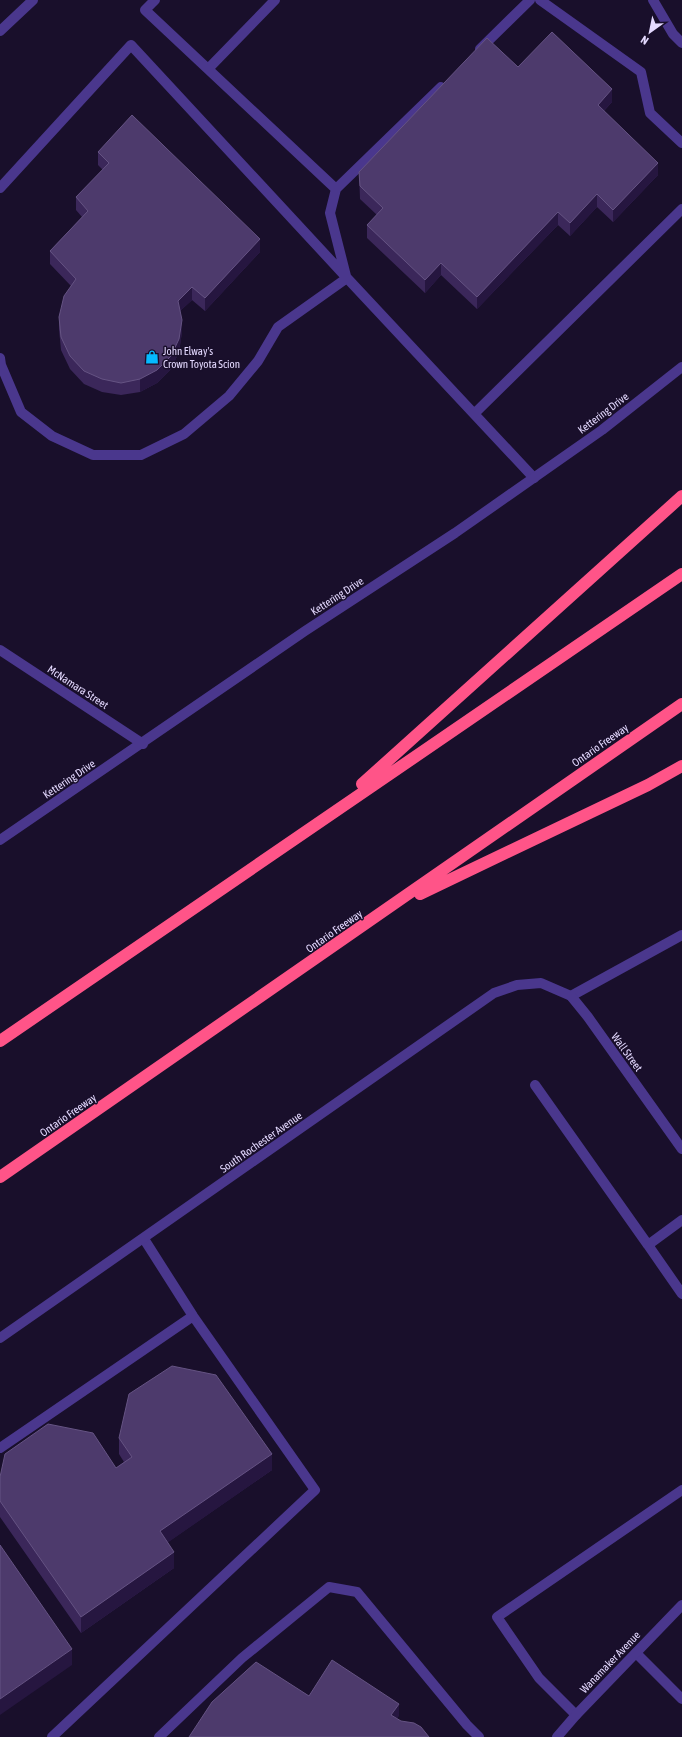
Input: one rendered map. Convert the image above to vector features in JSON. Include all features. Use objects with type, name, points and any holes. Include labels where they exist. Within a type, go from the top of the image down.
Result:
[{"type":"highway","points":[[326,816],[682,496]]},
{"type":"highway","points":[[0,1041],[326,816],[682,574]]},
{"type":"highway","name":"Ontario Freeway","points":[[0,1177],[682,704]]},
{"type":"highway","points":[[388,909],[648,785],[682,766]]},
{"type":"street","points":[[0,31],[34,0]]},
{"type":"street","points":[[155,0],[145,10],[336,190]]},
{"type":"street","points":[[208,69],[275,0]]},
{"type":"street","points":[[473,56],[530,0]]},
{"type":"street","points":[[540,0],[641,72],[650,114],[682,143]]},
{"type":"street","points":[[653,0],[673,34],[682,43]]},
{"type":"street","points":[[0,188],[131,45],[534,478]]},
{"type":"street","points":[[347,278],[330,213],[336,190],[450,78]]},
{"type":"street","points":[[474,414],[682,209]]},
{"type":"street","points":[[0,358],[1,365],[21,412],[52,436],[93,455],[141,455],[184,434],[229,396],[258,361],[278,328],[347,278]]},
{"type":"street","name":"Kettering Drive","points":[[0,840],[143,744],[305,631],[455,533],[602,430],[682,366]]},
{"type":"street","name":"McNamara Street","points":[[0,650],[143,744]]},
{"type":"street","points":[[571,996],[682,935]]},
{"type":"street","name":"Wall Street","points":[[542,983],[571,996],[588,1017],[682,1149]]},
{"type":"street","name":"South Rochester Avenue","points":[[0,1338],[144,1239],[494,993],[517,985],[542,983]]},
{"type":"street","points":[[535,1085],[682,1294]]},
{"type":"street","points":[[648,1245],[682,1220]]},
{"type":"street","points":[[52,1737],[314,1490],[194,1316],[144,1239]]},
{"type":"street","points":[[0,1448],[194,1316]]},
{"type":"street","points":[[576,1715],[539,1678],[497,1618],[682,1490]]},
{"type":"street","points":[[159,1737],[242,1658],[329,1587],[357,1592],[467,1726],[479,1737]]},
{"type":"street","name":"Wanamaker Avenue","points":[[557,1737],[576,1715],[682,1606]]},
{"type":"street","points":[[636,1653],[682,1699]]},
{"type":"building","points":[[552,32],[612,89],[598,105],[658,163],[613,210],[597,194],[570,223],[558,212],[477,297],[441,263],[425,280],[367,225],[383,208],[360,186],[359,172],[487,38],[518,67]]},
{"type":"building","points":[[132,115],[260,239],[205,298],[192,287],[178,301],[182,320],[179,339],[171,356],[157,370],[140,379],[121,383],[102,379],[84,371],[70,356],[61,337],[59,317],[64,296],[76,279],[50,251],[88,211],[76,197],[109,163],[98,152]]},
{"type":"building","points":[[172,1366],[216,1375],[272,1454],[160,1531],[174,1552],[81,1617],[0,1501],[0,1477],[5,1454],[48,1424],[93,1433],[116,1468],[132,1457],[119,1438],[129,1394]]},
{"type":"building","points":[[0,1545],[72,1649],[0,1699]]},
{"type":"building","points":[[332,1660],[399,1704],[391,1715],[401,1721],[414,1723],[421,1727],[429,1737],[189,1737],[212,1702],[256,1662],[309,1696]]},
{"type":"place","name":"John Elway's Crown Toyota Scion","points":[[152,357]]}]
